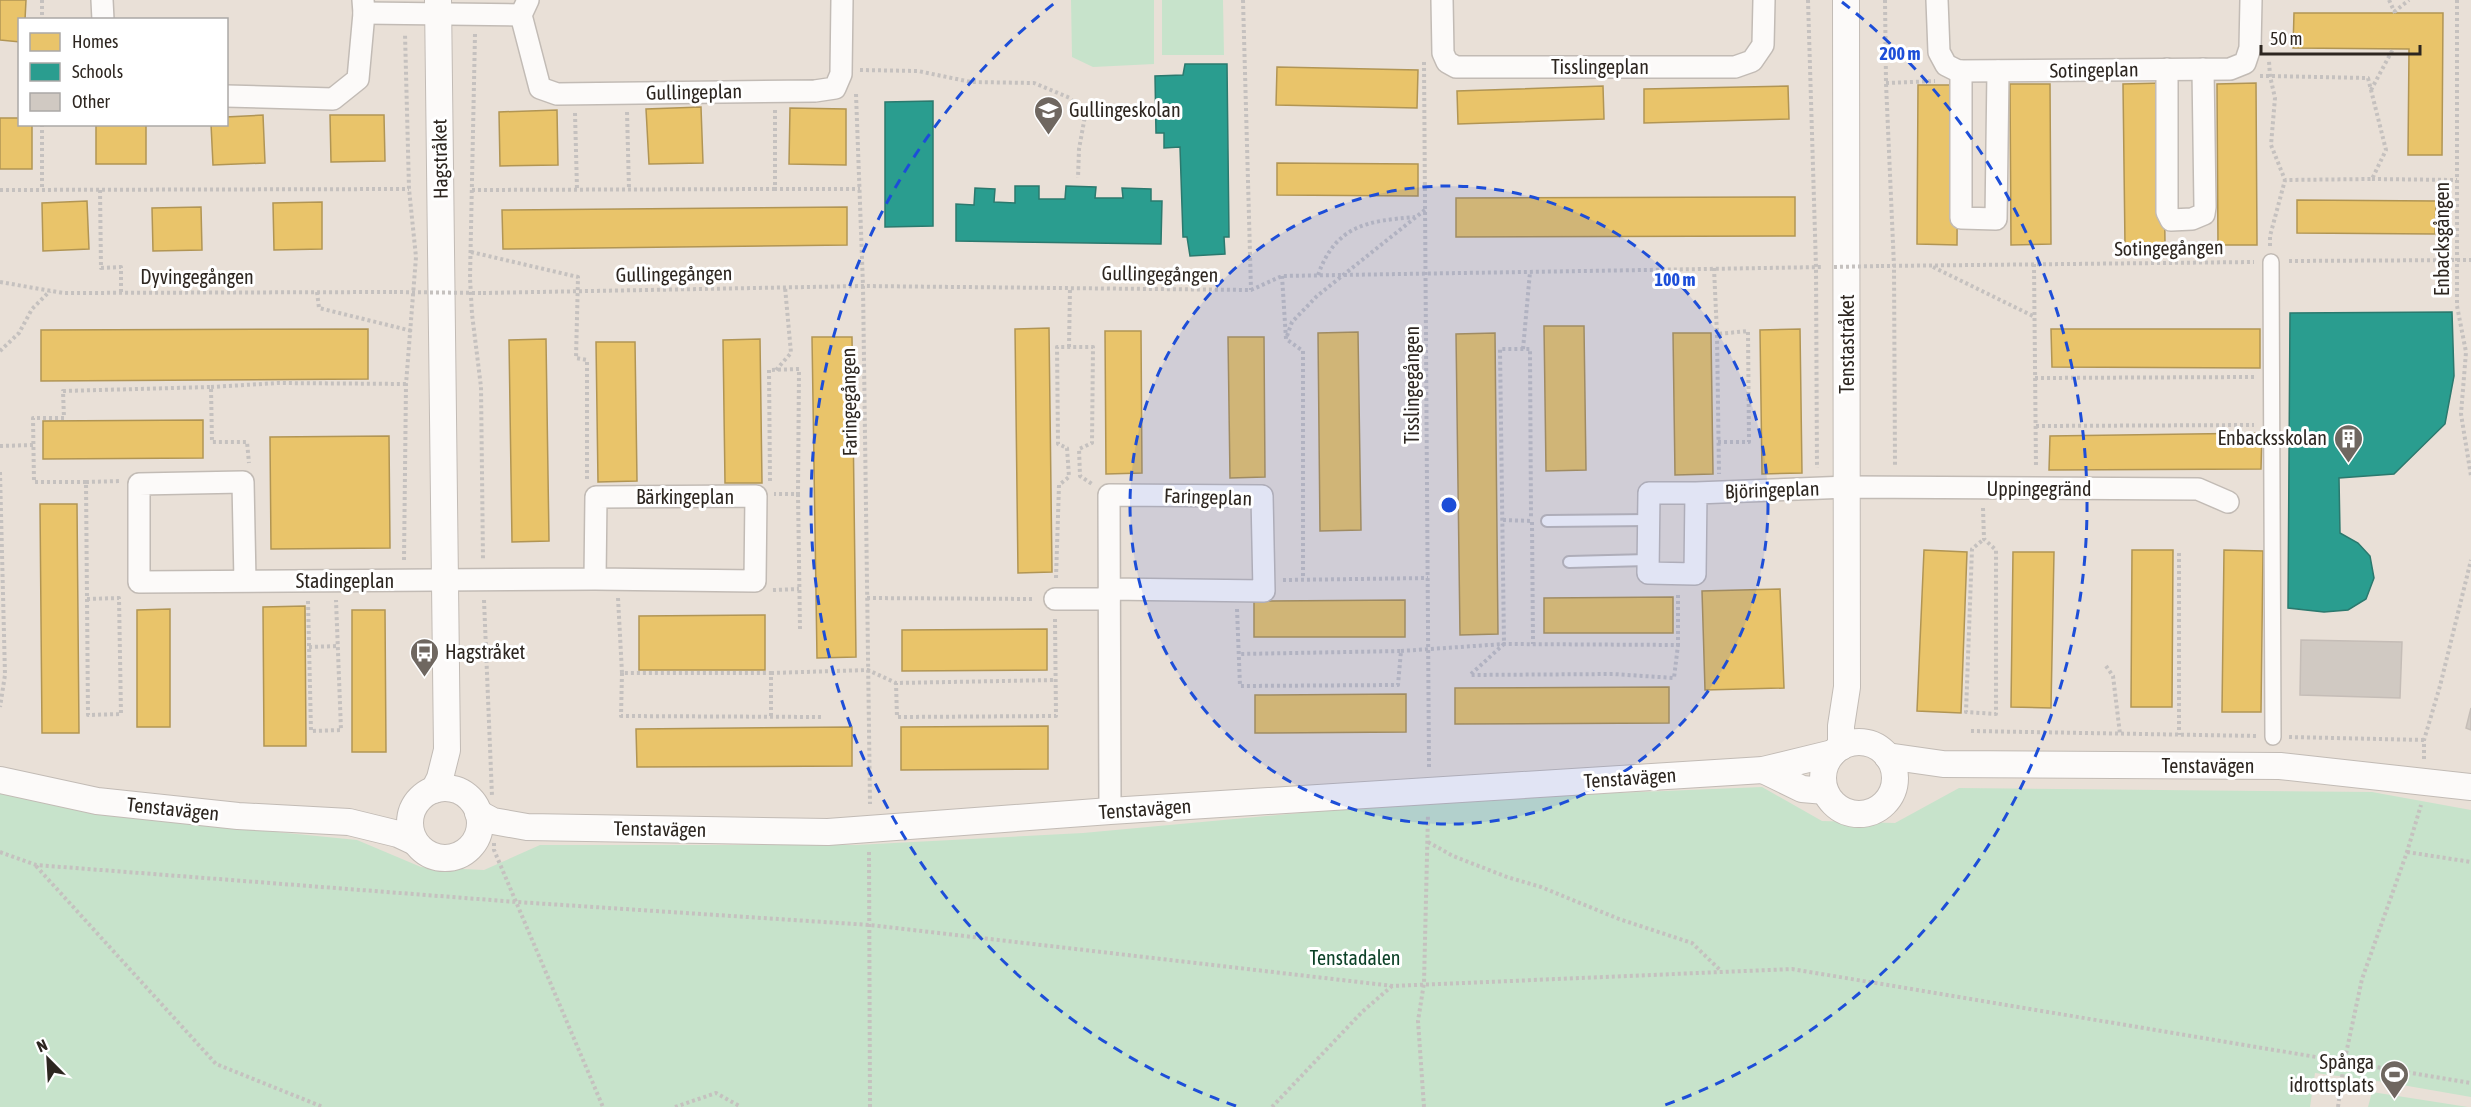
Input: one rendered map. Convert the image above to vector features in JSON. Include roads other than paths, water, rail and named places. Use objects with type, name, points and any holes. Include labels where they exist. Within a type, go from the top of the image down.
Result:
[{"type":"street","points":[[102,0],[103,18]]},
{"type":"street","name":"Gullingeplan","points":[[363,7],[404,15],[438,8],[476,16],[525,8],[540,88],[557,94],[815,91],[835,88],[841,74],[842,0]]},
{"type":"street","name":"Tisslingeplan","points":[[1442,0],[1443,53],[1446,62],[1456,68],[1735,67],[1752,61],[1763,45],[1764,0]]},
{"type":"street","name":"Tenstastråket","points":[[1837,750],[1847,687],[1846,0]]},
{"type":"street","points":[[1937,0],[1939,52],[1946,65],[1961,71],[1961,218],[1996,219],[1998,71]]},
{"type":"street","name":"Sotingeplan","points":[[1961,71],[2230,69],[2246,63],[2250,48],[2251,0]]},
{"type":"street","points":[[228,96],[333,99],[358,79],[363,7]]},
{"type":"street","name":"Hagstråket","points":[[434,790],[440,778],[447,750],[438,8]]},
{"type":"street","points":[[2167,69],[2167,212],[2171,220],[2181,220],[2192,219],[2204,214],[2203,69]]},
{"type":"street","points":[[2271,262],[2273,737]]},
{"type":"street","name":"Stadingeplan","points":[[245,581],[243,482],[139,484],[138,582],[444,581]]},
{"type":"street","name":"Uppingegränd","points":[[1848,487],[2198,489],[2228,502]]},
{"type":"street","name":"Björingeplan","points":[[1696,493],[1695,574],[1648,573],[1649,493],[1848,487]]},
{"type":"street","name":"Bärkingeplan","points":[[444,581],[595,579],[755,581],[763,495],[596,497],[595,579]]},
{"type":"street","name":"Faringeplan","points":[[1109,495],[1262,496],[1264,591],[1109,594],[1109,495]]},
{"type":"street","points":[[1055,599],[1109,594],[1110,811]]},
{"type":"street","name":"Tenstastråket","points":[[1847,687],[1879,750]]},
{"type":"street","points":[[1851,743],[1879,750],[1894,773],[1892,792],[1880,807],[1859,814],[1839,808],[1825,791],[1823,771],[1837,750],[1851,743]]},
{"type":"street","name":"Hagstråket","points":[[447,750],[472,804]]},
{"type":"street","name":"Tenstavägen","points":[[472,804],[493,821],[527,827],[828,832],[1110,811],[1763,770],[1837,750]]},
{"type":"street","name":"Tenstavägen","points":[[1879,750],[1943,765],[2280,766],[2471,787]]},
{"type":"street","name":"Tenstavägen","points":[[1892,792],[1943,765]]},
{"type":"street","name":"Tenstavägen","points":[[1763,770],[1802,789],[1825,791]]},
{"type":"street","name":"Tenstavägen","points":[[0,780],[97,801],[238,816],[349,822],[398,834],[415,842]]},
{"type":"street","points":[[434,790],[456,790],[472,804],[480,824],[478,836],[472,846],[452,858],[441,858],[431,856],[415,842],[410,822],[412,812],[424,795],[434,790]]},
{"type":"street","name":"Tenstavägen","points":[[349,822],[412,812]]},
{"type":"street","name":"Tenstavägen","points":[[472,846],[494,836],[527,827]]},
{"type":"lane","points":[[1547,521],[1649,520]]},
{"type":"lane","points":[[1569,562],[1648,560]]},
{"type":"place","name":"Gullingeskolan","points":[[1048,136]]},
{"type":"place","name":"Enbacksskolan","points":[[2348,464]]},
{"type":"place","name":"Hagstråket","points":[[424,678]]},
{"type":"place","name":"Spånga idrottsplats","points":[[2395,1100]]},
{"type":"park label","name":"Tenstadalen","points":[[1355,958]]}]
